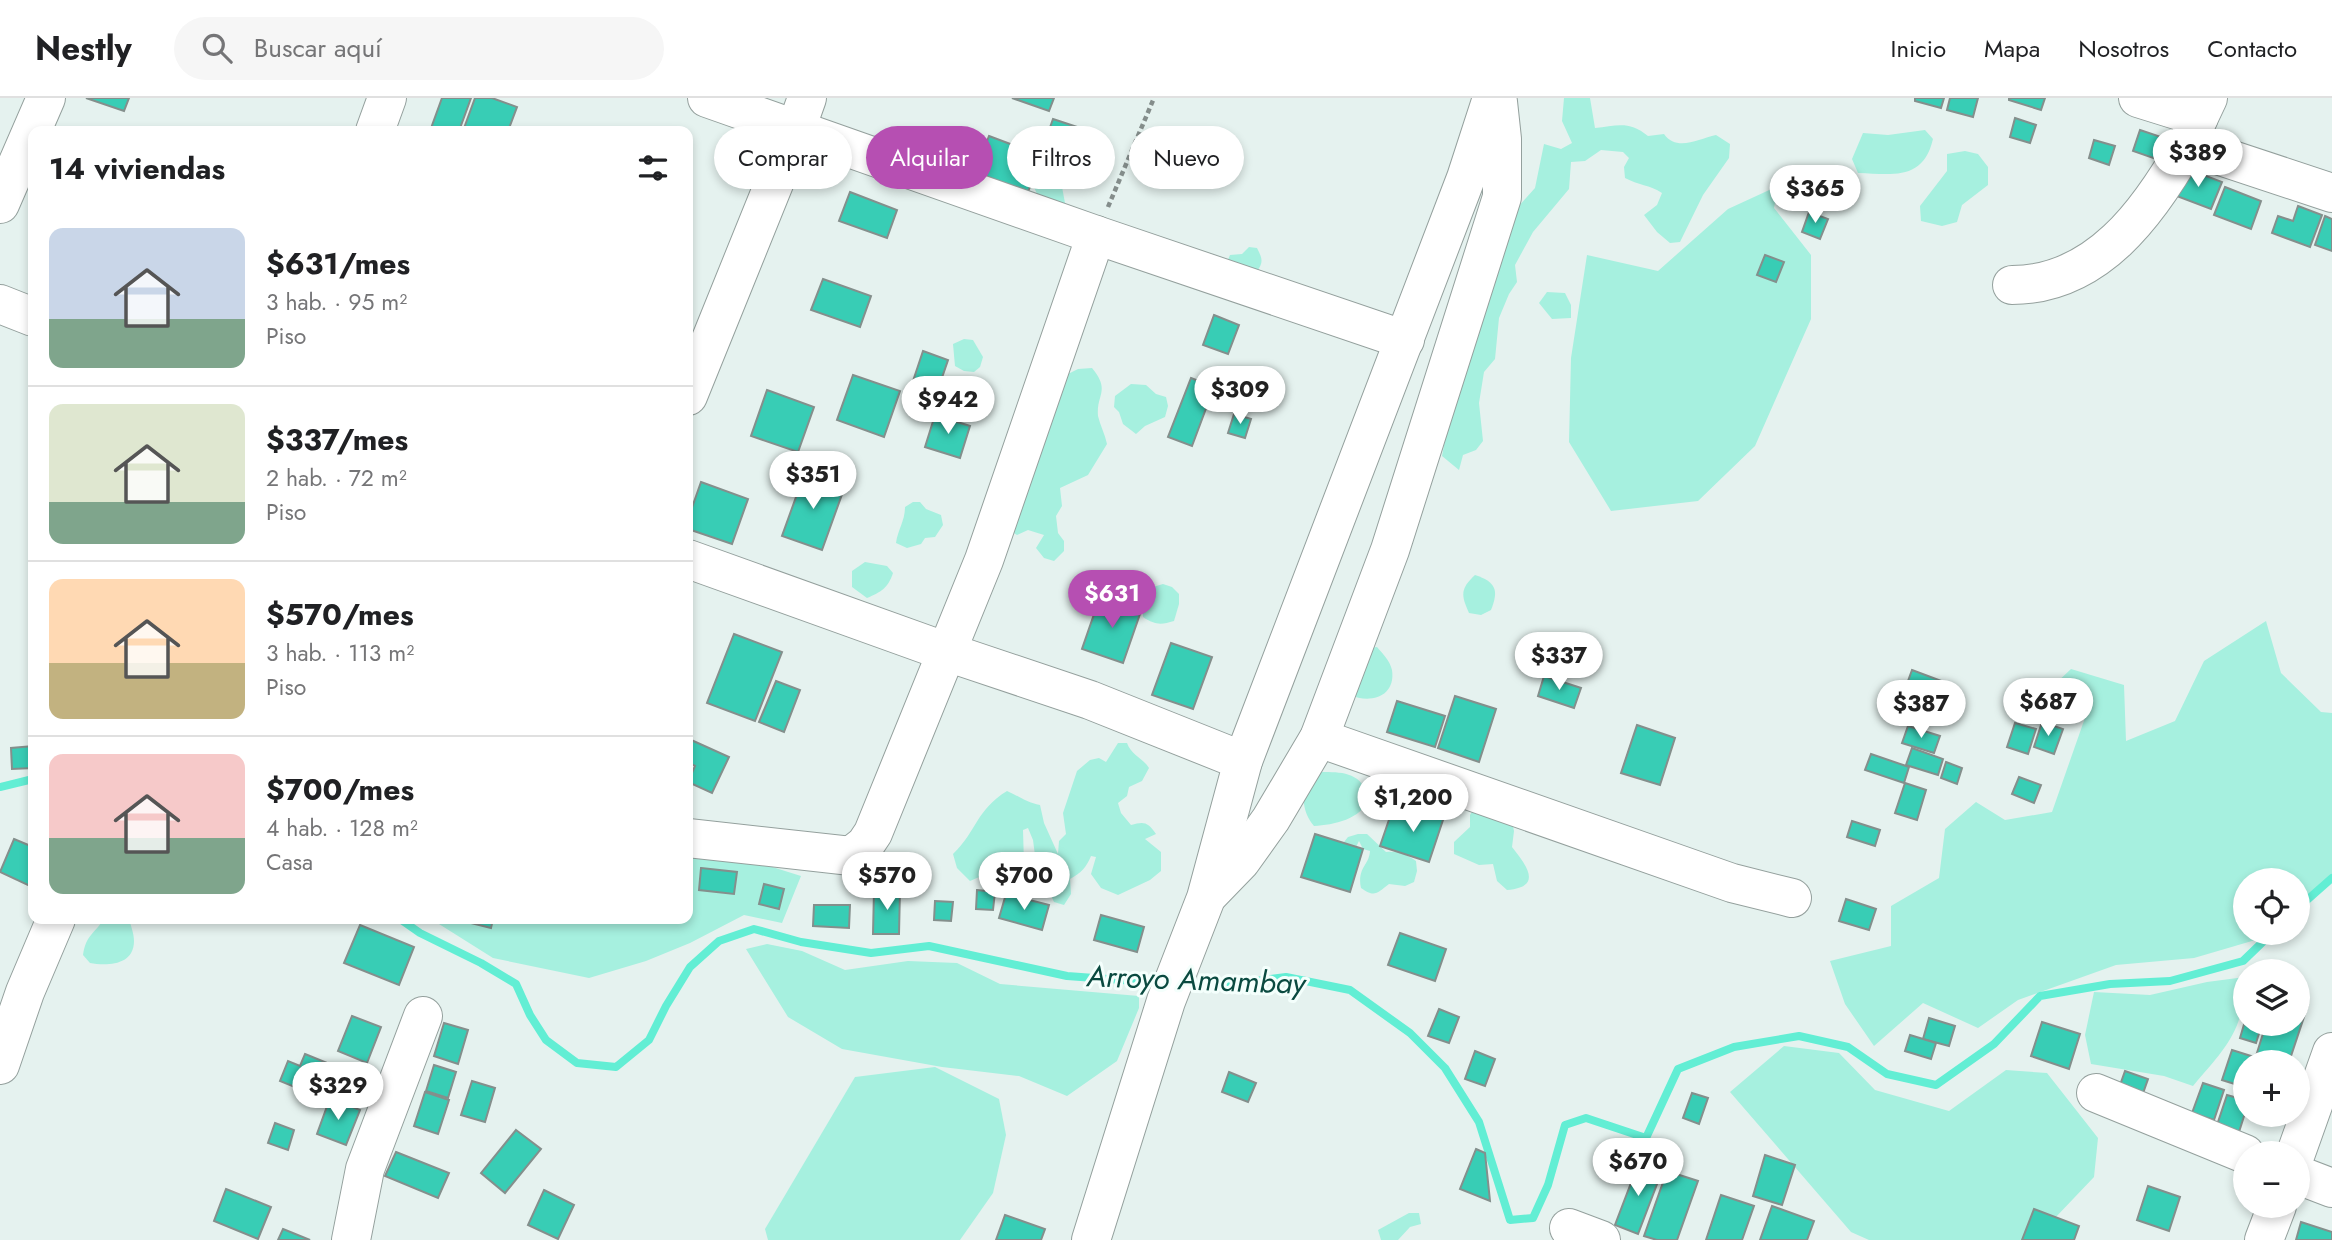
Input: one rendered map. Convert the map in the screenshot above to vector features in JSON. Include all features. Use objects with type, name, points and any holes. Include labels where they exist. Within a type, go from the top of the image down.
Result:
[{"type":"street","points":[[34,126],[46,98]]},
{"type":"street","points":[[377,126],[387,98]]},
{"type":"street","points":[[707,98],[802,113],[1096,235],[1405,340]]},
{"type":"street","points":[[1091,1240],[1173,984],[1206,898],[1243,761],[1466,178],[1492,98]]},
{"type":"street","points":[[1206,898],[1241,861],[1271,819],[1319,738],[1390,550],[1502,197],[1502,139],[1498,98]]},
{"type":"street","points":[[2138,98],[2198,120],[2332,193]]},
{"type":"street","points":[[693,384],[802,113]]},
{"type":"street","points":[[2012,285],[2033,285],[2068,273],[2100,257],[2123,235],[2158,192],[2198,120]]},
{"type":"street","points":[[0,205],[28,140]]},
{"type":"street","points":[[693,839],[851,856],[873,833],[984,560],[1096,235]]},
{"type":"street","points":[[0,304],[28,315]]},
{"type":"street","points":[[693,561],[1090,700],[1243,761]]},
{"type":"street","points":[[1319,738],[1732,883],[1792,898]]},
{"type":"street","points":[[0,1065],[25,992],[54,924]]},
{"type":"street","points":[[351,1240],[365,1169],[423,1016]]},
{"type":"street","points":[[2299,1141],[2332,1052]]},
{"type":"street","points":[[2096,1093],[2233,1149]]},
{"type":"street","points":[[2310,1180],[2332,1188]]},
{"type":"street","points":[[2264,1240],[2272,1218]]},
{"type":"path","points":[[1096,235],[1154,98]]},
{"type":"green space","points":[[1564,98],[1590,98],[1595,128],[1628,126],[1648,136],[1664,134],[1681,143],[1716,135],[1730,144],[1729,158],[1703,195],[1680,242],[1670,243],[1644,215],[1657,205],[1662,193],[1625,178],[1624,167],[1629,158],[1623,152],[1601,150],[1585,161],[1571,162],[1569,189],[1533,232],[1515,265],[1517,282],[1499,318],[1495,359],[1484,372],[1479,403],[1483,441],[1476,450],[1463,455],[1459,470],[1442,456],[1449,419],[1509,217],[1535,188],[1544,144],[1561,149],[1572,143],[1562,121]]},
{"type":"green space","points":[[1925,130],[1933,139],[1928,153],[1914,168],[1894,174],[1858,173],[1852,159],[1863,133],[1888,135]]},
{"type":"green space","points":[[1965,151],[1978,154],[1988,167],[1988,185],[1962,205],[1957,222],[1942,226],[1921,221],[1920,206],[1947,171],[1947,154]]},
{"type":"green space","points":[[1778,186],[1774,208],[1811,255],[1811,319],[1755,446],[1698,501],[1611,511],[1569,442],[1571,358],[1587,255],[1658,271],[1728,209]]},
{"type":"green space","points":[[1035,189],[1062,189],[1065,203],[1050,208]]},
{"type":"green space","points":[[1249,247],[1257,248],[1261,257],[1261,265],[1257,271],[1227,262],[1230,255],[1242,254]]},
{"type":"green space","points":[[1547,292],[1565,293],[1571,305],[1571,318],[1552,319],[1539,303]]},
{"type":"green space","points":[[964,339],[973,340],[983,357],[980,367],[974,372],[955,366],[953,344]]},
{"type":"green space","points":[[1092,368],[1102,387],[1098,416],[1107,444],[1088,475],[1060,488],[1062,506],[1056,516],[1058,533],[1064,541],[1064,551],[1054,561],[1044,558],[1036,548],[1044,535],[1028,530],[1017,535],[1004,527],[1049,371],[1070,373],[1078,369]]},
{"type":"green space","points":[[1131,384],[1146,385],[1156,394],[1166,397],[1168,406],[1165,417],[1145,426],[1136,434],[1123,424],[1114,407],[1115,396]]},
{"type":"green space","points":[[913,502],[920,502],[926,509],[941,515],[943,525],[935,537],[925,538],[921,544],[907,548],[896,543],[905,507]]},
{"type":"green space","points":[[865,562],[887,566],[893,573],[883,589],[867,598],[852,587],[852,571]]},
{"type":"green space","points":[[1475,575],[1491,584],[1495,592],[1491,610],[1481,615],[1469,613],[1463,597],[1464,588]]},
{"type":"green space","points":[[1163,584],[1172,587],[1179,594],[1179,604],[1174,621],[1158,624],[1143,617],[1143,590]]},
{"type":"green space","points":[[2266,621],[2281,673],[2321,712],[2332,713],[2332,876],[2310,897],[2310,868],[2233,868],[2233,945],[2238,945],[2194,958],[2116,965],[2018,1000],[1978,1028],[1923,1003],[1874,1046],[1845,1004],[1830,961],[1891,946],[1891,906],[1939,878],[1945,829],[1976,802],[2005,820],[2052,812],[2086,715],[2037,701],[2071,669],[2124,685],[2126,741],[2175,721],[2204,661]]},
{"type":"green space","points":[[1377,647],[1392,670],[1390,687],[1380,696],[1373,698],[1350,695],[1362,649]]},
{"type":"green space","points":[[1118,743],[1127,743],[1131,751],[1149,768],[1142,781],[1129,787],[1127,796],[1118,803],[1121,813],[1131,825],[1145,824],[1156,834],[1145,839],[1161,852],[1161,871],[1150,880],[1118,895],[1101,888],[1091,874],[1096,857],[1091,856],[1083,870],[1070,879],[1071,894],[1064,905],[1054,902],[1036,863],[1033,840],[1028,828],[1023,830],[1024,864],[1007,871],[994,868],[987,857],[986,874],[970,881],[957,868],[953,854],[989,806],[1007,791],[1040,805],[1044,823],[1058,854],[1059,841],[1066,834],[1063,813],[1077,771],[1090,760],[1099,758],[1106,762]]},
{"type":"green space","points":[[1321,772],[1342,773],[1354,777],[1367,793],[1371,775],[1402,781],[1407,806],[1404,811],[1389,814],[1379,810],[1369,799],[1360,812],[1353,816],[1314,826],[1305,810],[1304,793],[1307,780]]},
{"type":"green space","points":[[1426,791],[1459,807],[1450,812],[1425,811],[1420,801]]},
{"type":"green space","points":[[1475,807],[1511,817],[1514,831],[1512,847],[1529,874],[1525,885],[1507,890],[1497,881],[1493,864],[1479,865],[1454,854],[1454,842],[1470,827],[1470,815]]},
{"type":"green space","points":[[1367,834],[1386,852],[1409,856],[1416,861],[1414,882],[1405,886],[1389,884],[1373,894],[1361,888],[1361,875],[1370,851],[1363,849],[1359,841],[1355,849],[1346,848],[1344,842],[1348,837]]},
{"type":"green space","points":[[693,850],[724,852],[801,876],[782,923],[744,915],[690,943],[646,961],[589,978],[493,958],[439,924],[693,924]]},
{"type":"green space","points":[[100,924],[130,924],[134,938],[133,949],[124,960],[118,962],[90,963],[83,955],[88,939]]},
{"type":"green space","points":[[767,944],[802,951],[845,970],[908,961],[957,963],[1000,984],[1139,996],[1139,1008],[1117,1061],[1067,1096],[1019,1076],[942,1067],[842,1049],[788,1017],[746,949]]},
{"type":"green space","points":[[2233,979],[2233,1034],[2224,1049],[2193,1086],[2164,1076],[2091,1064],[2085,1035],[2094,992],[2150,995]]},
{"type":"green space","points":[[1784,1046],[1839,1053],[1875,1090],[1949,1111],[2006,1070],[2047,1073],[2098,1138],[2094,1177],[2034,1240],[1869,1240],[1851,1232],[1730,1092]]},
{"type":"green space","points":[[935,1067],[999,1099],[1006,1135],[993,1193],[960,1240],[768,1240],[765,1229],[855,1077]]},
{"type":"green space","points":[[1409,1213],[1419,1213],[1421,1224],[1410,1227],[1398,1240],[1381,1240],[1378,1230]]},
{"type":"building","points":[[86,98],[129,98],[124,111]]},
{"type":"building","points":[[442,98],[471,98],[461,126],[432,126]]},
{"type":"building","points":[[475,98],[492,98],[517,107],[510,126],[465,126]]},
{"type":"building","points":[[1012,98],[1054,98],[1049,111]]},
{"type":"building","points":[[1915,98],[1944,98],[1941,108],[1915,101]]},
{"type":"building","points":[[1950,98],[1978,98],[1973,117],[1947,110]]},
{"type":"building","points":[[2009,98],[2045,98],[2041,110]]},
{"type":"building","points":[[2015,118],[2036,125],[2030,143],[2010,137]]},
{"type":"building","points":[[1053,119],[1074,126],[1051,126]]},
{"type":"building","points":[[2140,130],[2170,140],[2162,161],[2133,151]]},
{"type":"building","points":[[993,138],[1007,143],[1007,189],[1029,189],[1026,197],[993,185]]},
{"type":"building","points":[[2094,140],[2115,146],[2109,165],[2089,158]]},
{"type":"building","points":[[2185,168],[2222,182],[2211,209],[2174,195]]},
{"type":"building","points":[[2225,187],[2261,201],[2251,229],[2214,215]]},
{"type":"building","points":[[850,192],[897,210],[887,238],[839,221]]},
{"type":"building","points":[[2298,206],[2322,215],[2310,247],[2272,233],[2278,216],[2293,221]]},
{"type":"building","points":[[1809,212],[1828,219],[1820,239],[1802,232]]},
{"type":"building","points":[[2325,216],[2332,219],[2332,251],[2315,245]]},
{"type":"building","points":[[1765,255],[1784,262],[1776,282],[1757,275]]},
{"type":"building","points":[[823,279],[871,296],[860,327],[811,310]]},
{"type":"building","points":[[1214,315],[1239,325],[1228,354],[1203,345]]},
{"type":"building","points":[[923,351],[948,360],[933,404],[908,396]]},
{"type":"building","points":[[853,375],[900,391],[884,437],[837,420]]},
{"type":"building","points":[[1191,378],[1214,387],[1192,446],[1168,437]]},
{"type":"building","points":[[1250,381],[1261,384],[1255,399],[1245,396]]},
{"type":"building","points":[[767,390],[814,407],[798,452],[751,436]]},
{"type":"building","points":[[1234,414],[1251,419],[1245,438],[1228,433]]},
{"type":"building","points":[[935,415],[970,426],[960,458],[925,447]]},
{"type":"building","points":[[805,472],[845,486],[822,550],[782,536]]},
{"type":"building","points":[[701,482],[748,499],[732,544],[693,531],[693,505]]},
{"type":"building","points":[[1100,597],[1141,611],[1123,663],[1082,649]]},
{"type":"building","points":[[734,634],[782,652],[755,721],[707,703]]},
{"type":"building","points":[[1171,643],[1212,657],[1193,709],[1152,695]]},
{"type":"building","points":[[1912,670],[1947,683],[1934,719],[1899,706]]},
{"type":"building","points":[[1544,676],[1581,688],[1574,708],[1538,696]]},
{"type":"building","points":[[776,681],[800,690],[784,732],[759,722]]},
{"type":"building","points":[[1455,696],[1496,709],[1479,762],[1438,748]]},
{"type":"building","points":[[1397,701],[1445,716],[1435,747],[1387,732]]},
{"type":"building","points":[[2042,722],[2063,729],[2054,754],[2034,747]]},
{"type":"building","points":[[2015,723],[2036,729],[2028,754],[2007,747]]},
{"type":"building","points":[[1637,725],[1675,738],[1660,785],[1621,773]]},
{"type":"building","points":[[1908,726],[1940,736],[1934,753],[1902,743]]},
{"type":"building","points":[[693,741],[729,757],[712,793],[693,784]]},
{"type":"building","points":[[28,746],[28,768],[12,769],[11,748]]},
{"type":"building","points":[[1912,748],[1943,759],[1938,775],[1906,765]]},
{"type":"building","points":[[1871,754],[1909,767],[1904,783],[1865,770]]},
{"type":"building","points":[[1946,762],[1962,768],[1957,784],[1941,778]]},
{"type":"building","points":[[2019,777],[2041,785],[2034,803],[2012,794]]},
{"type":"building","points":[[1905,783],[1926,790],[1917,820],[1895,813]]},
{"type":"building","points":[[1423,807],[1445,814],[1429,862],[1380,846],[1392,811],[1419,819]]},
{"type":"building","points":[[1852,821],[1880,830],[1875,846],[1847,837]]},
{"type":"building","points":[[1315,834],[1363,849],[1350,892],[1301,877]]},
{"type":"building","points":[[14,839],[28,845],[28,885],[0,872]]},
{"type":"building","points":[[701,868],[737,872],[734,894],[699,890]]},
{"type":"building","points":[[764,884],[784,889],[779,909],[759,904]]},
{"type":"building","points":[[874,890],[900,890],[899,934],[873,934]]},
{"type":"building","points":[[977,890],[995,892],[993,910],[976,909]]},
{"type":"building","points":[[1006,894],[1049,905],[1042,930],[999,918]]},
{"type":"building","points":[[1846,899],[1876,909],[1869,930],[1839,921]]},
{"type":"building","points":[[935,901],[953,902],[951,921],[934,920]]},
{"type":"building","points":[[814,905],[850,905],[849,928],[813,926]]},
{"type":"building","points":[[1101,915],[1144,927],[1137,952],[1094,940]]},
{"type":"building","points":[[475,924],[492,924],[491,928]]},
{"type":"building","points":[[360,925],[414,947],[399,985],[344,963]]},
{"type":"building","points":[[1400,933],[1446,949],[1435,981],[1388,965]]},
{"type":"building","points":[[1439,1009],[1459,1017],[1449,1043],[1428,1036]]},
{"type":"building","points":[[352,1016],[381,1027],[367,1063],[338,1051]]},
{"type":"building","points":[[1929,1018],[1955,1026],[1949,1046],[1923,1039]]},
{"type":"building","points":[[2042,1022],[2080,1034],[2069,1069],[2031,1056]]},
{"type":"building","points":[[444,1023],[468,1030],[458,1064],[434,1056]]},
{"type":"building","points":[[1910,1035],[1936,1043],[1931,1059],[1905,1051]]},
{"type":"building","points":[[2241,1036],[2258,1036],[2256,1043]]},
{"type":"building","points":[[2262,1036],[2298,1036],[2293,1050],[2258,1050]]},
{"type":"building","points":[[2232,1050],[2233,1050],[2233,1084],[2222,1080]]},
{"type":"building","points":[[1475,1051],[1495,1059],[1485,1086],[1465,1079]]},
{"type":"building","points":[[305,1054],[342,1069],[329,1101],[280,1081],[288,1061],[300,1066]]},
{"type":"building","points":[[434,1065],[456,1072],[448,1098],[426,1091]]},
{"type":"building","points":[[2125,1071],[2148,1079],[2141,1099],[2118,1091]]},
{"type":"building","points":[[1229,1072],[1256,1083],[1248,1102],[1222,1092]]},
{"type":"building","points":[[472,1081],[495,1088],[485,1122],[461,1115]]},
{"type":"building","points":[[2203,1083],[2224,1090],[2214,1120],[2192,1113]]},
{"type":"building","points":[[425,1092],[449,1100],[438,1134],[414,1126]]},
{"type":"building","points":[[1692,1093],[1708,1098],[1699,1124],[1683,1118]]},
{"type":"building","points":[[2227,1095],[2233,1097],[2233,1127],[2241,1127],[2239,1132],[2217,1125]]},
{"type":"building","points":[[330,1098],[360,1110],[346,1145],[317,1134]]},
{"type":"building","points":[[275,1123],[294,1130],[288,1150],[268,1143]]},
{"type":"building","points":[[516,1130],[541,1149],[505,1193],[481,1173]]},
{"type":"building","points":[[1476,1149],[1485,1153],[1490,1201],[1460,1189]]},
{"type":"building","points":[[396,1152],[449,1173],[438,1198],[385,1176]]},
{"type":"building","points":[[1765,1155],[1795,1165],[1782,1205],[1753,1196]]},
{"type":"building","points":[[1639,1162],[1662,1171],[1638,1234],[1615,1225]]},
{"type":"building","points":[[1667,1171],[1698,1181],[1677,1240],[1657,1240],[1644,1236]]},
{"type":"building","points":[[2148,1186],[2180,1197],[2169,1231],[2137,1220]]},
{"type":"building","points":[[226,1189],[271,1207],[258,1239],[214,1221]]},
{"type":"building","points":[[544,1190],[574,1205],[558,1239],[528,1225]]},
{"type":"building","points":[[1721,1195],[1754,1206],[1742,1240],[1706,1240]]},
{"type":"building","points":[[1772,1206],[1814,1221],[1807,1240],[1760,1240]]},
{"type":"building","points":[[2034,1209],[2079,1226],[2074,1240],[2022,1240]]},
{"type":"building","points":[[1005,1215],[1045,1229],[1041,1240],[996,1240]]},
{"type":"building","points":[[2301,1222],[2332,1232],[2332,1240],[2296,1240]]},
{"type":"building","points":[[283,1229],[310,1240],[278,1240]]},
{"type":"waterway","name":"Arroyo Amambay","points":[[0,787],[28,780]]},
{"type":"waterway","name":"Arroyo Amambay","points":[[2310,897],[2332,878]]},
{"type":"waterway","name":"Arroyo Amambay","points":[[407,924],[516,984],[530,1015],[546,1040],[577,1063],[616,1067],[649,1040],[690,967],[719,941],[754,929],[801,942],[871,953],[929,946],[1067,976],[1163,983]]},
{"type":"waterway","name":"Arroyo Amambay","points":[[1183,985],[1210,987],[1286,977],[1350,990],[1410,1033],[1445,1068],[1479,1122],[1510,1220],[1533,1218],[1548,1185],[1565,1125],[1586,1118],[1646,1138],[1678,1069],[1734,1047],[1799,1036],[1848,1047],[1887,1074],[1936,1085],[1994,1044],[2040,996],[2110,984],[2170,981],[2243,961],[2260,945]]}]
